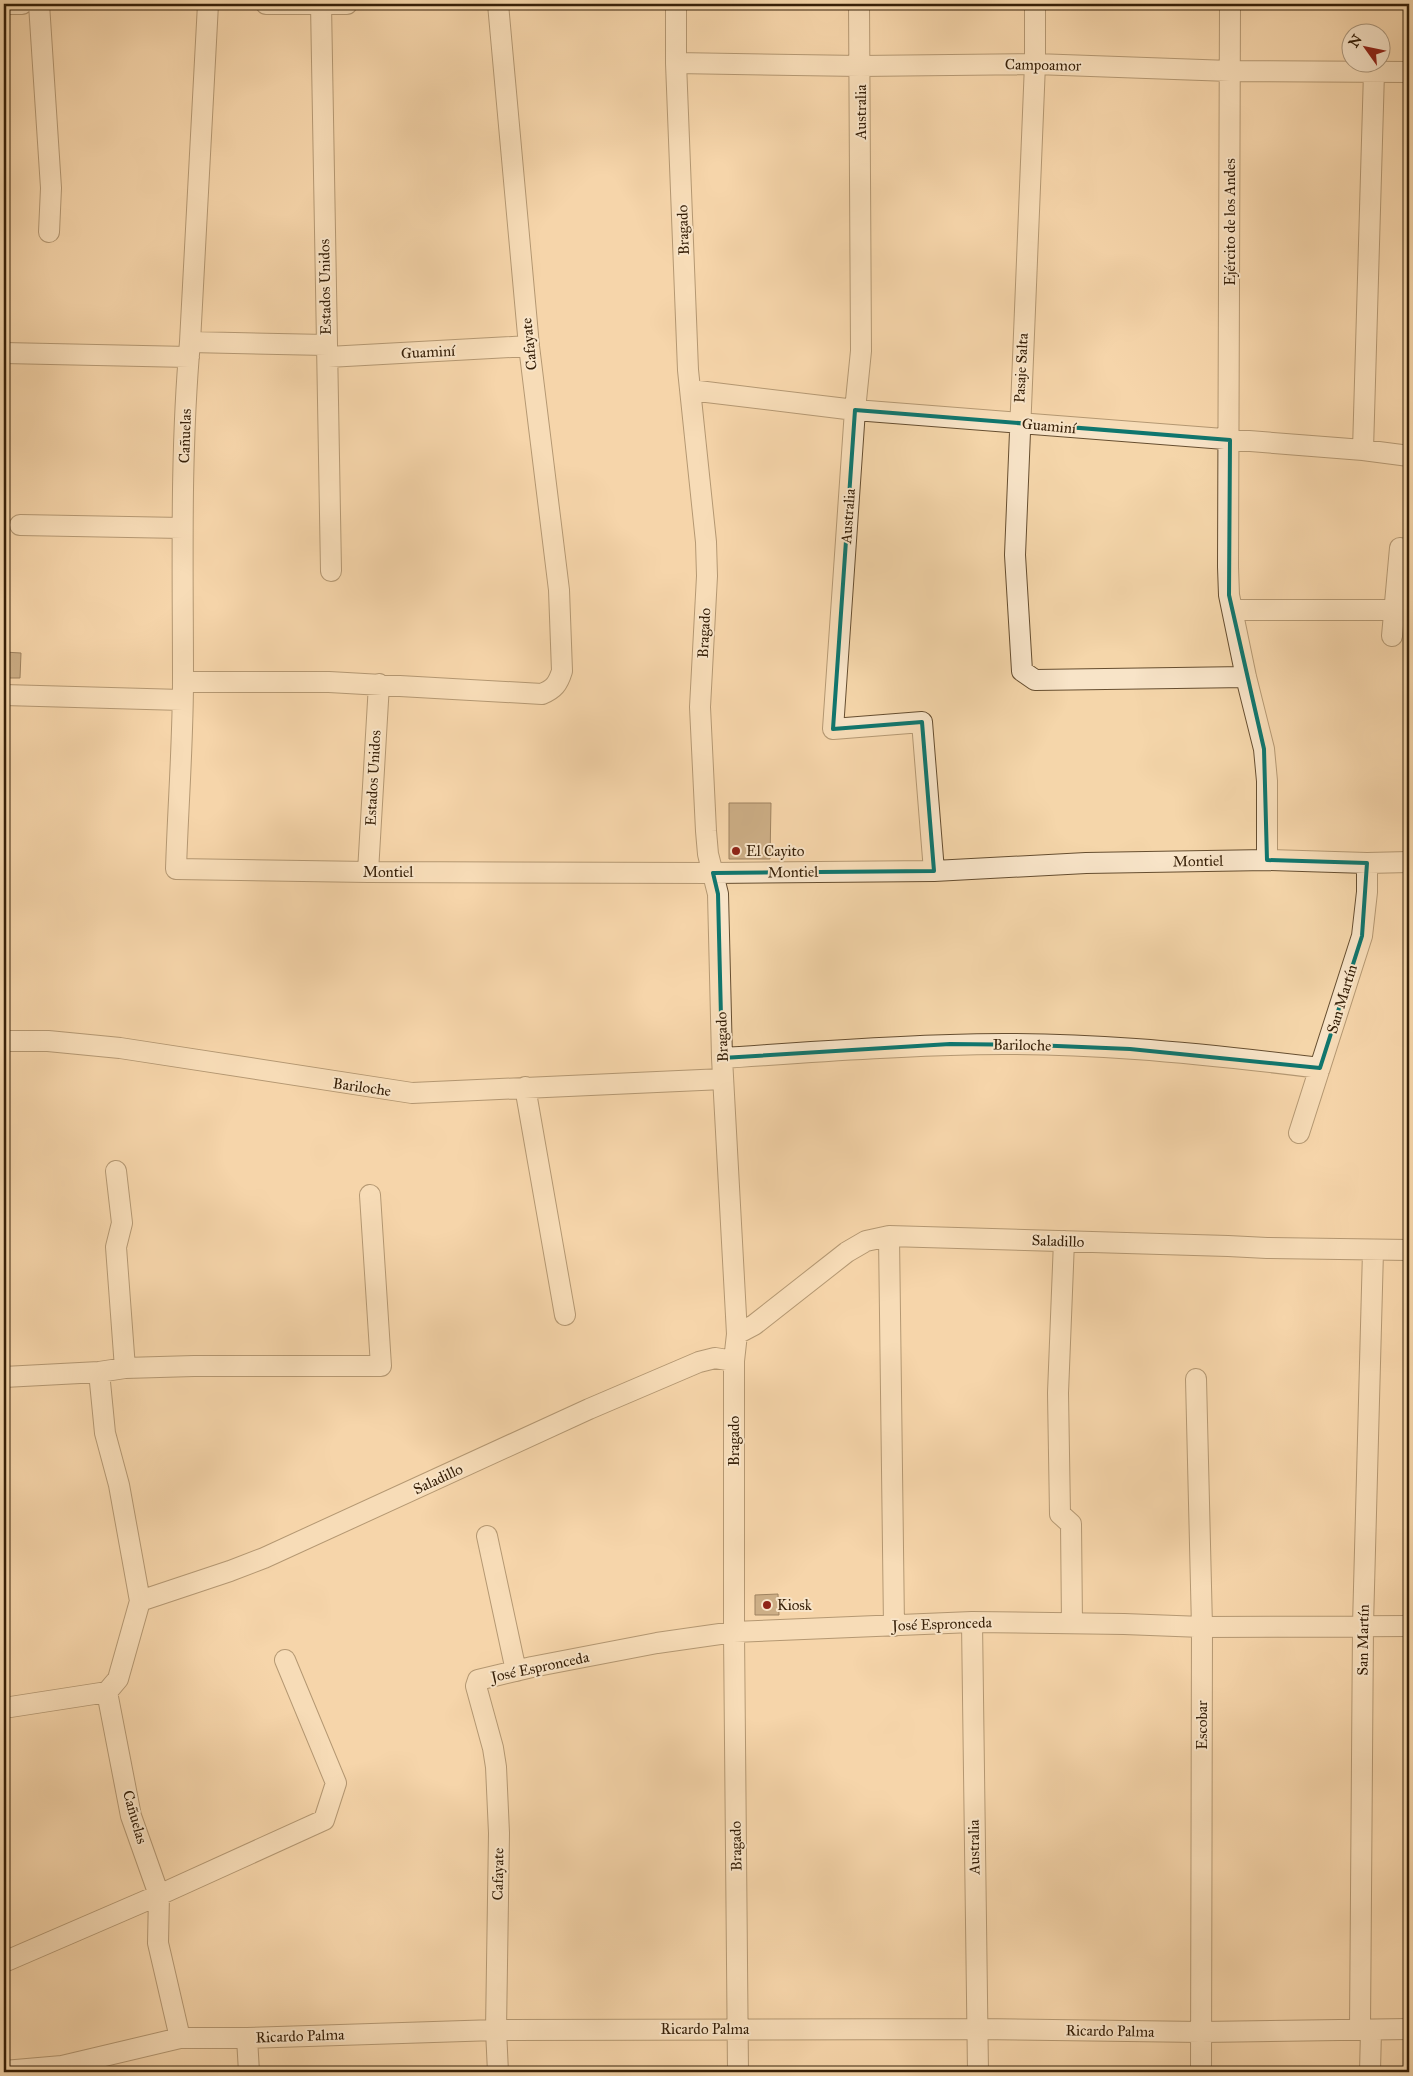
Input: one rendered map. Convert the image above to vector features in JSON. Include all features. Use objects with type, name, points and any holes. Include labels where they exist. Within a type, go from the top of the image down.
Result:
[{"type":"street","points":[[4,4],[22,4]]},
{"type":"street","points":[[39,4],[51,188],[49,232]]},
{"type":"street","name":"Cañuelas","points":[[176,869],[183,691],[182,528],[186,382],[208,4]]},
{"type":"street","points":[[266,4],[347,4]]},
{"type":"street","name":"Estados Unidos","points":[[321,4],[330,571]]},
{"type":"street","name":"Cafayate","points":[[379,684],[542,694],[553,689],[559,682],[562,671],[559,590],[529,346],[498,4]]},
{"type":"street","name":"Bragado","points":[[676,4],[676,63],[690,390],[706,542],[707,576],[700,707],[706,831],[718,894],[722,1058],[737,1334],[734,1361],[734,1632],[738,2072]]},
{"type":"street","name":"Australia","points":[[859,4],[861,351],[855,410],[834,729],[922,722],[934,871]]},
{"type":"street","name":"Pasaje Salta","points":[[1035,4],[1035,64],[1015,554],[1022,671],[1035,680],[1079,681],[1246,677]]},
{"type":"street","name":"Ejército de los Andes","points":[[1230,4],[1230,440],[1228,567],[1230,595],[1246,677],[1264,749],[1266,860]]},
{"type":"street","name":"Campoamor","points":[[676,63],[860,66],[1035,64],[1230,71],[1340,72]]},
{"type":"street","points":[[1363,450],[1374,72]]},
{"type":"street","name":"Campoamor","points":[[1390,72],[1409,72]]},
{"type":"street","name":"Guaminí","points":[[4,353],[189,350],[327,351],[529,346]]},
{"type":"street","name":"Guaminí","points":[[690,390],[855,410],[1363,450],[1409,456]]},
{"type":"street","points":[[20,525],[182,528]]},
{"type":"street","points":[[1392,636],[1400,548]]},
{"type":"street","points":[[1233,610],[1394,610]]},
{"type":"street","points":[[4,696],[183,691],[329,682],[379,684]]},
{"type":"street","name":"Estados Unidos","points":[[368,872],[379,684]]},
{"type":"street","name":"Montiel","points":[[176,869],[368,872],[713,873],[934,871],[1086,863],[1266,860],[1366,863],[1409,862]]},
{"type":"street","name":"San Martín","points":[[1299,1133],[1362,936],[1367,892],[1366,863]]},
{"type":"street","name":"Bariloche","points":[[4,1041],[48,1041],[120,1048],[412,1093],[723,1079]]},
{"type":"street","name":"Bariloche","points":[[722,1058],[950,1044],[1033,1045],[1130,1049],[1320,1068]]},
{"type":"street","points":[[525,1087],[565,1315]]},
{"type":"street","points":[[116,1171],[122,1223],[116,1247],[125,1368]]},
{"type":"street","points":[[4,1377],[98,1372],[125,1368],[381,1366],[370,1195]]},
{"type":"street","points":[[889,1236],[894,1626]]},
{"type":"street","name":"Saladillo","points":[[737,1334],[754,1325],[847,1252],[866,1242],[889,1236],[1373,1251],[1409,1250]]},
{"type":"street","points":[[1064,1241],[1058,1393],[1060,1514],[1071,1524],[1072,1623]]},
{"type":"street","name":"San Martín","points":[[1370,2072],[1366,2029],[1363,1625],[1373,1251]]},
{"type":"street","name":"Saladillo","points":[[140,1600],[264,1558],[699,1362],[715,1358],[734,1361]]},
{"type":"street","points":[[4,1708],[107,1692],[118,1679],[140,1600],[119,1485],[105,1433],[98,1372]]},
{"type":"street","name":"Escobar","points":[[1196,1379],[1202,1627],[1201,2072]]},
{"type":"street","points":[[487,1536],[516,1671]]},
{"type":"street","name":"Australia","points":[[972,1622],[978,2072]]},
{"type":"street","name":"José Espronceda","points":[[478,1680],[657,1643],[734,1632],[972,1622],[1202,1627],[1409,1626]]},
{"type":"street","points":[[4,1962],[159,1895],[324,1820],[336,1783],[285,1660]]},
{"type":"street","name":"Cafayate","points":[[478,1680],[476,1686],[493,1748],[496,1768],[499,1833],[496,2030],[498,2072]]},
{"type":"street","name":"Cañuelas","points":[[107,1692],[131,1816],[159,1895],[158,1942],[180,2038]]},
{"type":"street","name":"Ricardo Palma","points":[[4,2071],[62,2066],[180,2038],[247,2038],[496,2030],[976,2029],[1201,2032],[1409,2029]]},
{"type":"street","points":[[247,2038],[249,2072]]},
{"type":"highlighted area","points":[[855,410],[1230,440],[1229,595],[1264,749],[1267,860],[1367,863],[1362,936],[1320,1068],[1130,1049],[1033,1045],[950,1044],[722,1058],[718,894],[713,873],[934,871],[922,722],[833,729]]},
{"type":"building","points":[[4,652],[21,653],[20,678],[4,678]]},
{"type":"building","points":[[729,803],[771,803],[770,859],[729,859]]},
{"type":"building","name":"Kiosk","points":[[778,1594],[779,1615],[755,1615],[755,1595]]},
{"type":"place","name":"El Cayito","points":[[736,851]]},
{"type":"place","name":"Kiosk","points":[[767,1605]]}]
